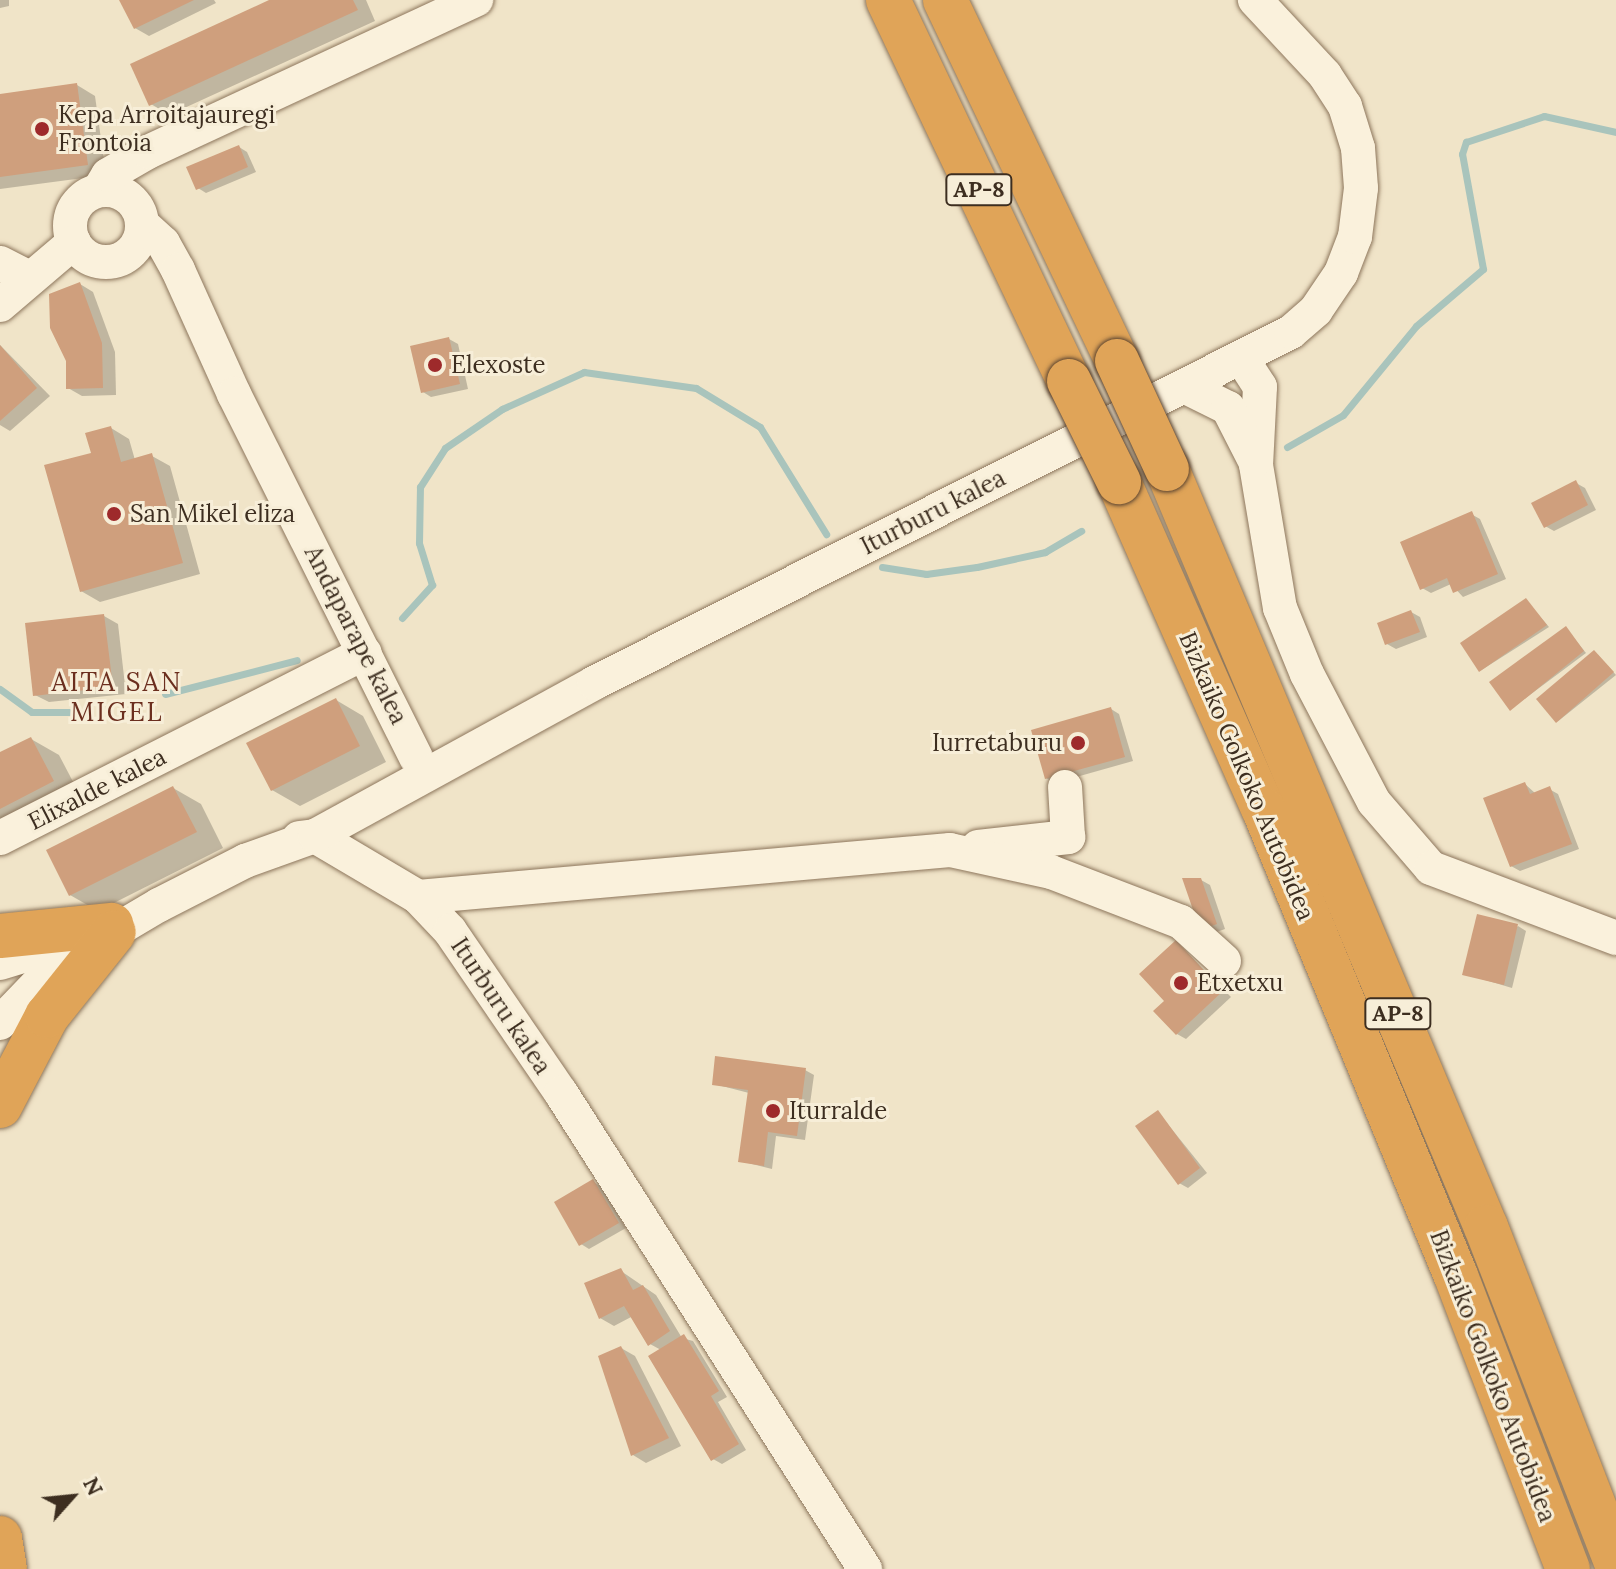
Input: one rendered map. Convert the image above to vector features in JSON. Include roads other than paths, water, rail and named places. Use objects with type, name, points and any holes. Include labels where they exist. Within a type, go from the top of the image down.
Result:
[{"type":"highway","name":"Bizkaiko Golkoko Autobidea","points":[[888,0],[1119,482],[1264,810],[1456,1276],[1568,1569]]},
{"type":"highway","name":"Bizkaiko Golkoko Autobidea","points":[[945,0],[1167,469],[1480,1213],[1616,1563]]},
{"type":"highway","points":[[0,936],[112,928]]},
{"type":"highway","points":[[0,1106],[47,1016],[112,928]]},
{"type":"highway","points":[[0,1538],[5,1569]]},
{"type":"street","points":[[189,299],[175,281],[121,260],[99,262],[74,242],[73,210],[99,190],[108,175],[148,152],[476,0]]},
{"type":"street","points":[[1251,420],[1341,273],[1355,237],[1361,188],[1358,148],[1345,106],[1325,75],[1255,0]]},
{"type":"street","points":[[121,260],[138,245],[148,152]]},
{"type":"street","points":[[99,190],[120,192],[139,214]]},
{"type":"street","name":"Andaparape kalea","points":[[139,214],[163,243],[416,757]]},
{"type":"street","points":[[0,305],[15,270],[74,242]]},
{"type":"street","name":"Iturburu kalea","points":[[594,683],[1188,388],[1291,332],[1316,310]]},
{"type":"street","points":[[1239,361],[1257,376],[1251,420],[1280,608],[1307,674],[1374,802],[1431,868],[1616,938]]},
{"type":"street","points":[[1188,388],[1251,420]]},
{"type":"street","name":"Elixalde kalea","points":[[0,838],[365,653]]},
{"type":"street","points":[[258,851],[315,836],[594,683]]},
{"type":"street","points":[[0,963],[41,954],[112,928],[258,851],[416,757],[594,683]]},
{"type":"street","points":[[416,757],[442,755],[501,727],[529,721]]},
{"type":"street","points":[[347,819],[362,800],[406,773],[416,757]]},
{"type":"street","points":[[418,897],[459,889],[950,850],[1068,837],[1065,787]]},
{"type":"street","name":"Iturburu kalea","points":[[315,836],[418,897],[450,931],[561,1093],[865,1569]]},
{"type":"street","points":[[950,850],[1051,872],[1181,922],[1224,961]]},
{"type":"street","points":[[0,1023],[54,967],[112,928]]},
{"type":"waterway","points":[[1287,447],[1343,415],[1416,326],[1483,269],[1462,154],[1466,142],[1544,116],[1616,132]]},
{"type":"waterway","points":[[402,618],[432,585],[419,543],[420,487],[445,448],[502,409],[584,372],[696,388],[760,427],[826,534]]},
{"type":"waterway","points":[[882,567],[926,574],[977,567],[1045,552],[1081,531]]},
{"type":"waterway","points":[[165,694],[297,660]]},
{"type":"waterway","points":[[0,689],[32,712],[69,712]]},
{"type":"place","name":"Kepa Arroitajauregi Frontoia","points":[[42,129]]},
{"type":"place","name":"Elexoste","points":[[435,365]]},
{"type":"place","name":"San Mikel eliza","points":[[114,514]]},
{"type":"place","name":"Iurretaburu","points":[[1078,743]]},
{"type":"place","name":"Etxetxu","points":[[1181,983]]},
{"type":"place","name":"Iturralde","points":[[773,1111]]},
{"type":"district","name":"AITA SAN MIGEL","points":[[117,697]]}]
